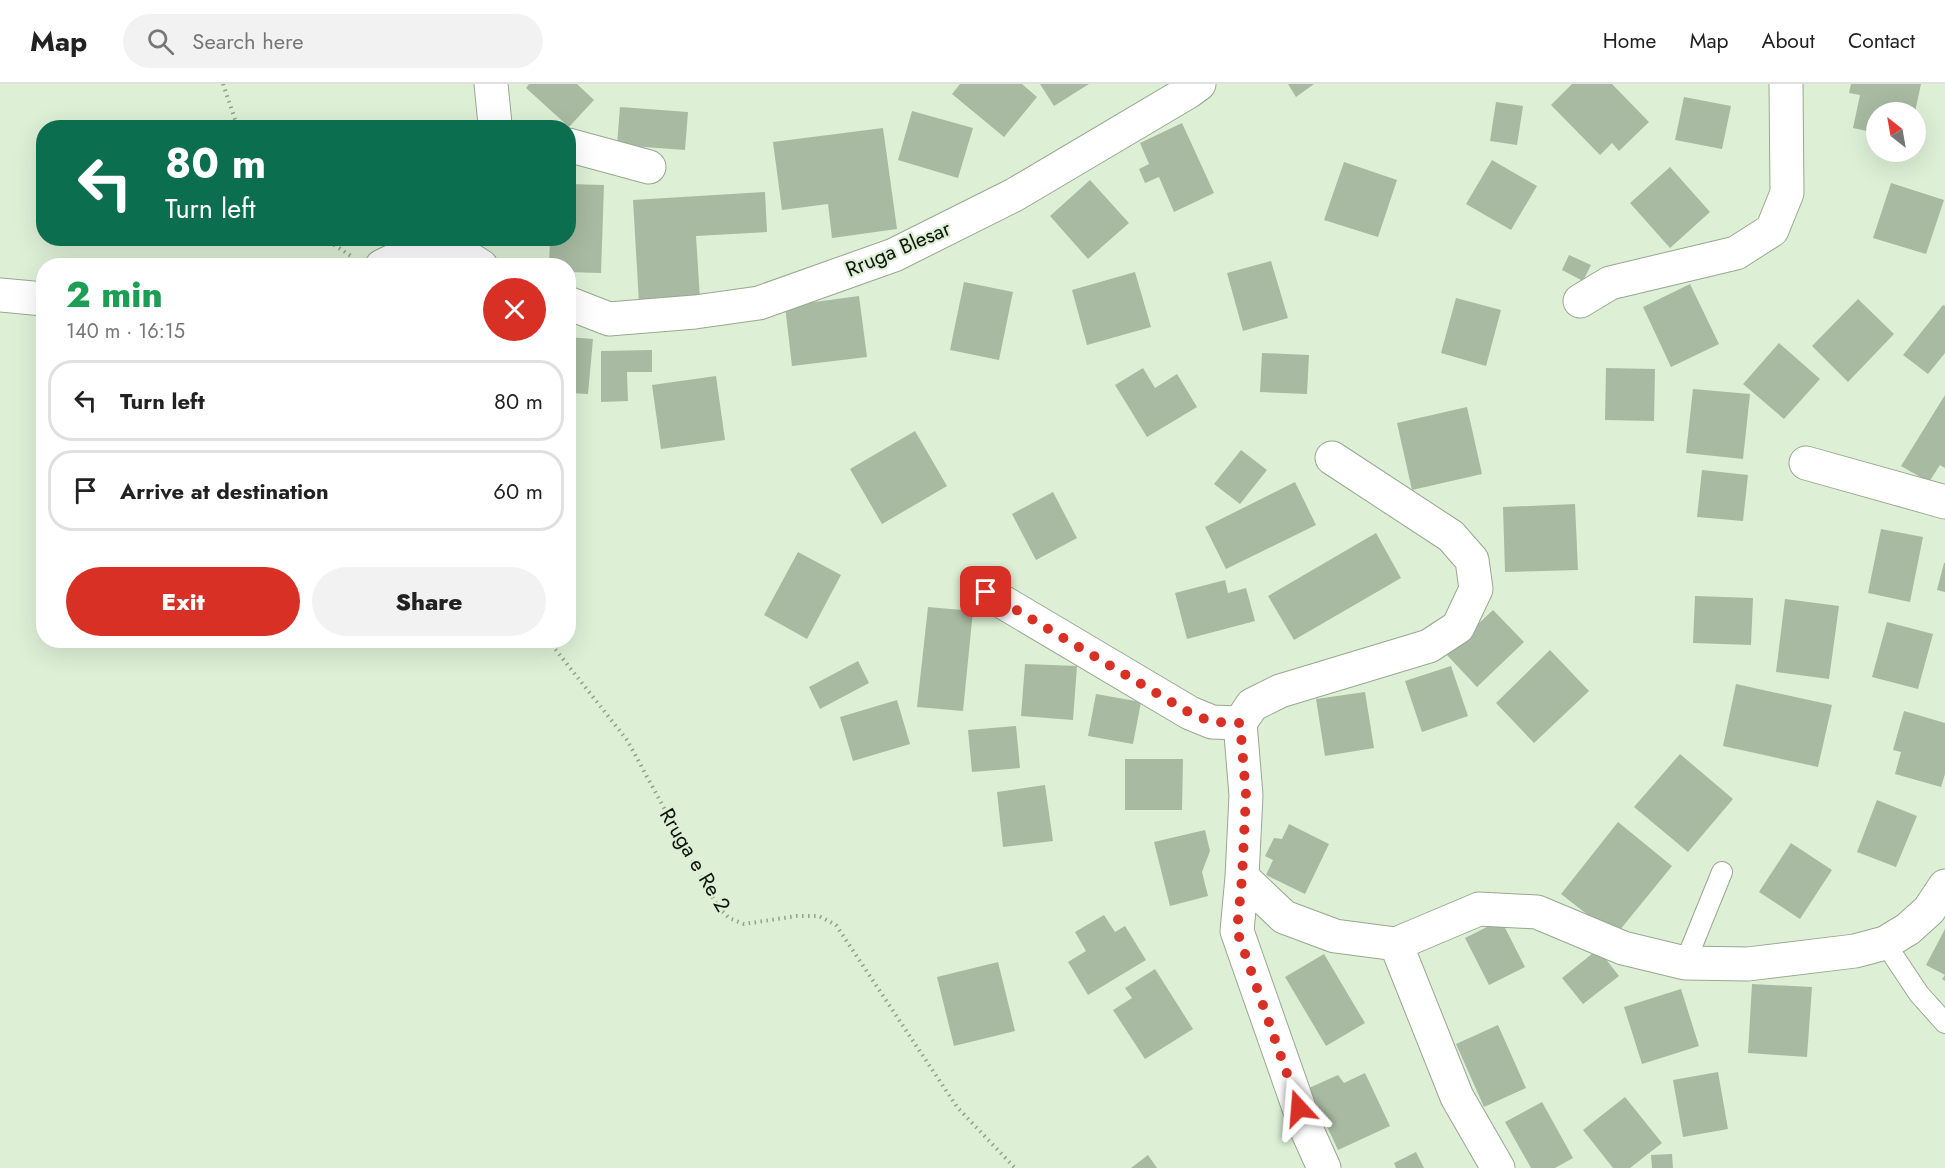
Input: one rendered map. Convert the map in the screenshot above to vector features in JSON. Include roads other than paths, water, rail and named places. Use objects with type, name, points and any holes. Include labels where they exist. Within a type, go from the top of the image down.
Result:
[{"type":"street","points":[[491,84],[497,120]]},
{"type":"street","points":[[1580,302],[1610,283],[1736,253],[1772,230],[1787,193],[1786,84]]},
{"type":"street","name":"Rruga Blesar","points":[[576,306],[609,319],[695,312],[759,303],[894,255],[1014,195],[1189,87]]},
{"type":"street","points":[[576,147],[649,167]]},
{"type":"street","points":[[383,258],[418,246]]},
{"type":"street","points":[[449,246],[468,258]]},
{"type":"street","points":[[0,295],[36,298]]},
{"type":"street","points":[[1324,1168],[1306,1128],[1237,931],[1246,795],[1240,723],[1252,705],[1280,692],[1428,646],[1458,627],[1476,589],[1472,560],[1451,536],[1332,458]]},
{"type":"street","points":[[1806,463],[1945,502]]},
{"type":"street","points":[[986,592],[1190,713],[1212,722],[1240,723]]},
{"type":"street","points":[[1242,878],[1284,917],[1335,936],[1396,944],[1479,909],[1537,912],[1623,948],[1685,963],[1749,964],[1855,951],[1885,943],[1908,929],[1929,910],[1945,886]]},
{"type":"street","points":[[1396,944],[1457,1097],[1498,1168]]},
{"type":"lane","points":[[1685,963],[1722,872]]},
{"type":"lane","points":[[1885,943],[1919,994],[1945,1023]]}]
